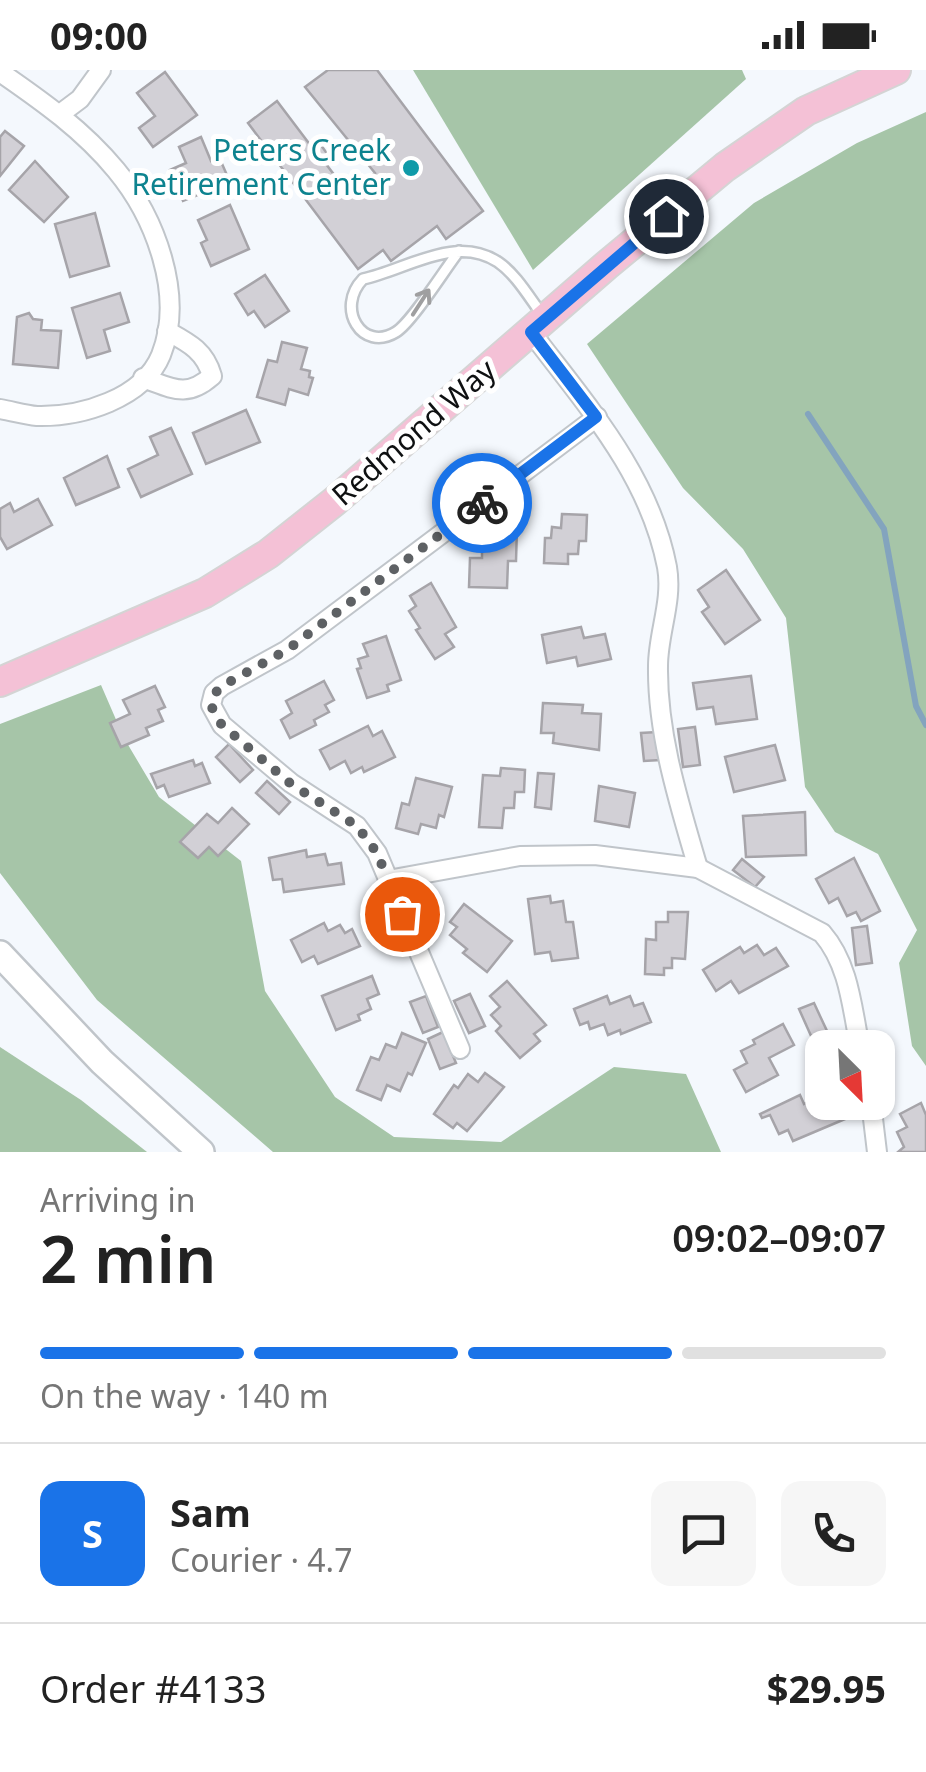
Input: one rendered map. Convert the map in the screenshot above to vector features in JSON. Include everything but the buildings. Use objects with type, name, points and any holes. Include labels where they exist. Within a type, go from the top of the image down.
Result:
[{"type":"main road","name":"Redmond Way","points":[[0,682],[204,592],[268,554],[335,502],[725,167],[806,111],[896,70]]},
{"type":"main road","points":[[0,954],[70,1030],[201,1152]]},
{"type":"street","points":[[60,114],[80,99],[101,70]]},
{"type":"street","points":[[0,72],[60,114],[117,171],[157,242],[170,308],[160,358],[125,395],[96,407],[36,416],[0,409]]},
{"type":"street","points":[[538,325],[637,477],[653,518],[668,571],[658,665],[667,750],[698,868]]},
{"type":"street","points":[[143,378],[181,391],[199,388],[212,376],[208,360],[167,330]]},
{"type":"street","points":[[460,1049],[377,853],[357,826],[291,784],[222,725],[211,705],[214,693],[222,686],[287,650],[596,417]]},
{"type":"street","points":[[388,880],[520,856],[595,855],[698,868],[822,932],[836,949],[846,976],[856,1030]]},
{"type":"street","points":[[873,1120],[877,1152]]},
{"type":"lane","points":[[459,251],[407,324],[391,335],[375,336],[359,330],[350,316],[349,300],[362,280],[450,251],[459,251],[479,254],[498,262],[538,325]]},
{"type":"green space","points":[[413,70],[742,70],[746,79],[533,270]]},
{"type":"green space","points":[[926,112],[926,1066],[912,1046],[899,963],[917,930],[878,854],[835,832],[805,787],[786,618],[743,549],[683,488],[587,344],[754,203],[857,143]]},
{"type":"green space","points":[[101,685],[124,738],[159,797],[241,861],[265,991],[335,1097],[394,1137],[501,1142],[614,1067],[686,1074],[721,1152],[273,1152],[97,1000],[0,873],[0,724]]},
{"type":"green space","points":[[0,1047],[81,1100],[147,1152],[0,1152]]},
{"type":"waterway","points":[[808,414],[884,529],[916,706],[926,725]]},
{"type":"way so far","points":[[402,914],[377,853],[357,826],[291,784],[222,725],[211,705],[214,693],[222,686],[287,650],[482,503]]},
{"type":"place","name":"Peters Creek Retirement Center","points":[[411,168]]},
{"type":"route","points":[[482,503],[596,417],[531,332],[666,216]]}]
